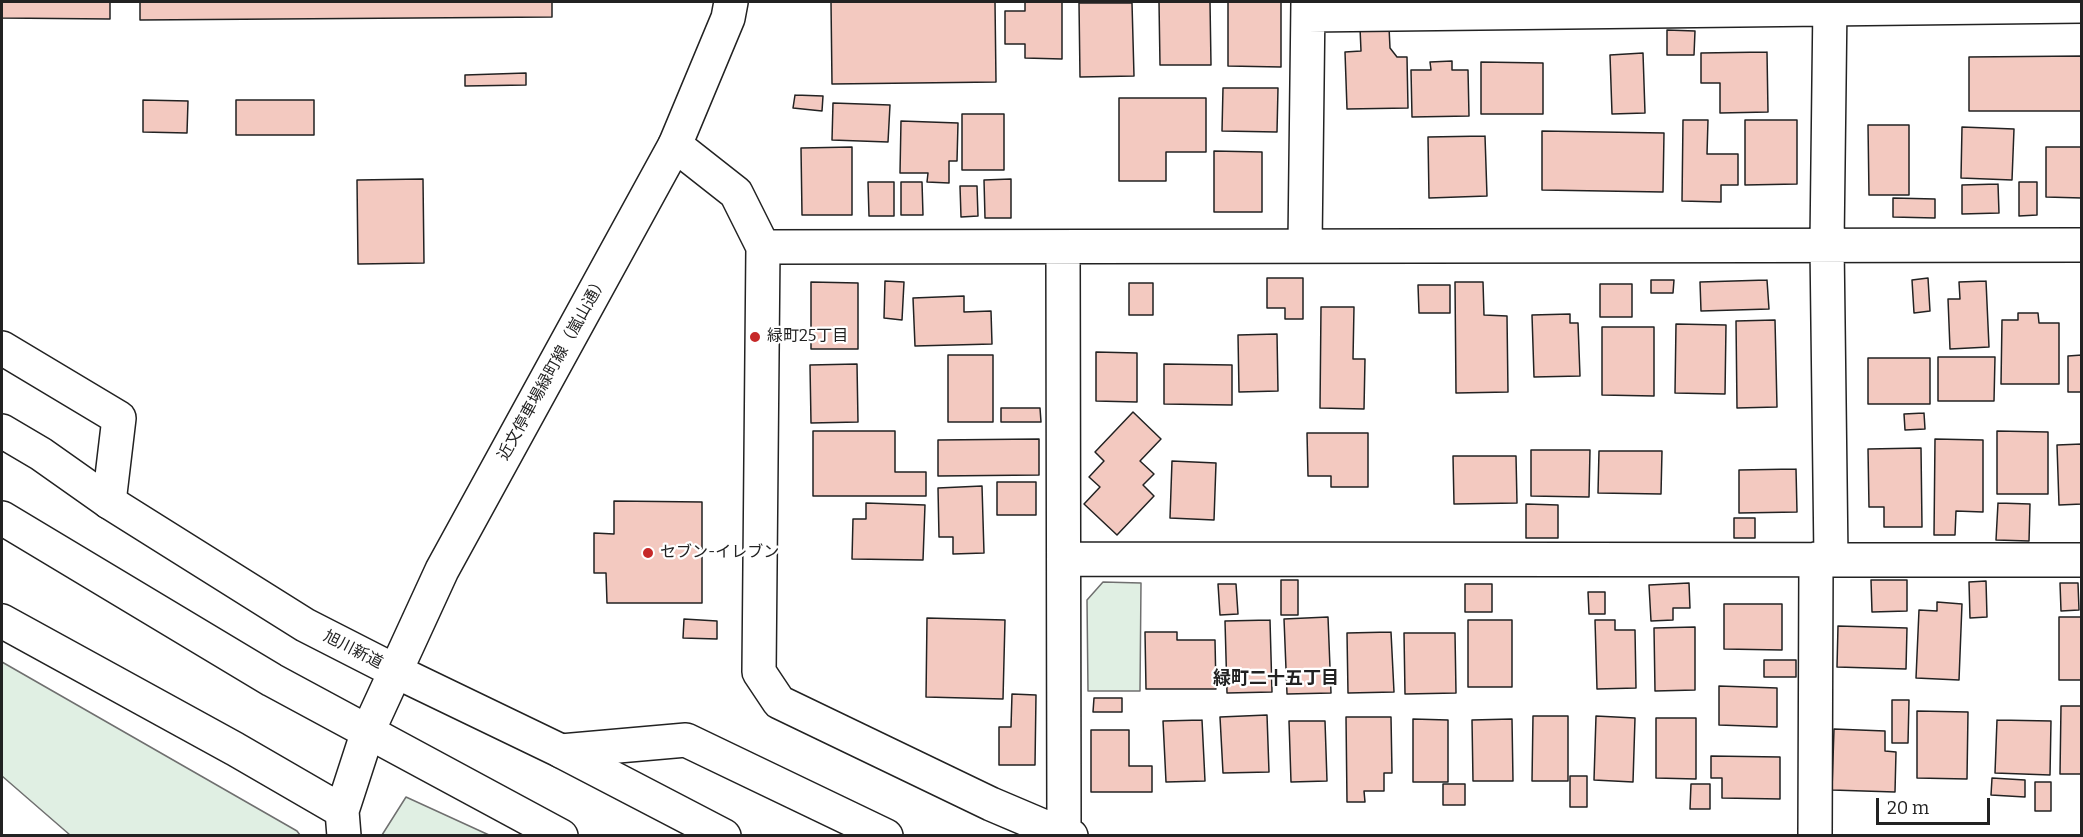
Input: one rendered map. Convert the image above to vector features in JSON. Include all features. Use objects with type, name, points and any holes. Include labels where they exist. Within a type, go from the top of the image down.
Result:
[{"type":"main road","name":"近文停車場緑町線（嵐山通）","points":[[343,823],[368,731],[394,671],[442,570],[675,146],[728,18],[731,2]]},
{"type":"main road","points":[[1815,836],[1824,559],[1830,5]]},
{"type":"main road","points":[[1305,245],[1308,8],[2082,6]]},
{"type":"main road","points":[[675,146],[736,194],[762,247],[759,672],[779,702],[990,804],[1068,835],[1062,247]]},
{"type":"main road","points":[[762,247],[2082,245]]},
{"type":"main road","points":[[2,348],[119,418],[109,502]]},
{"type":"main road","name":"旭川新道","points":[[2,430],[41,454],[109,502],[305,625],[394,671],[561,751],[724,836]]},
{"type":"main road","points":[[2,518],[272,680],[561,836]]},
{"type":"main road","points":[[1064,559],[2082,560]]},
{"type":"main road","points":[[2,621],[235,749],[343,823]]},
{"type":"main road","points":[[561,751],[686,740],[886,836]]},
{"type":"green space","points":[[1103,582],[1141,583],[1140,691],[1088,691],[1087,600]]},
{"type":"green space","points":[[2,662],[297,831],[300,835],[70,835],[2,776]]},
{"type":"green space","points":[[406,797],[489,835],[382,835]]},
{"type":"building","points":[[2,2],[110,2],[110,19],[2,18]]},
{"type":"building","points":[[140,2],[552,2],[552,17],[140,20]]},
{"type":"building","points":[[831,2],[995,2],[996,82],[832,84]]},
{"type":"building","points":[[1025,2],[1062,2],[1062,59],[1025,58],[1025,44],[1005,44],[1005,11],[1025,11]]},
{"type":"building","points":[[1159,2],[1210,2],[1211,65],[1160,65]]},
{"type":"building","points":[[1228,2],[1281,2],[1281,67],[1228,66]]},
{"type":"building","points":[[1079,3],[1132,3],[1134,76],[1080,77]]},
{"type":"building","points":[[1389,27],[1390,48],[1397,57],[1407,57],[1408,108],[1347,109],[1345,52],[1361,51],[1360,28]]},
{"type":"building","points":[[1667,30],[1695,31],[1694,55],[1667,55]]},
{"type":"building","points":[[1767,52],[1768,112],[1720,113],[1720,83],[1701,83],[1701,53]]},
{"type":"building","points":[[1643,53],[1645,113],[1612,114],[1610,55]]},
{"type":"building","points":[[2082,56],[2082,111],[1969,111],[1969,57]]},
{"type":"building","points":[[1452,61],[1452,70],[1468,70],[1469,116],[1412,117],[1411,70],[1431,70],[1430,62]]},
{"type":"building","points":[[1481,62],[1543,63],[1543,114],[1481,114]]},
{"type":"building","points":[[526,73],[526,85],[465,86],[465,75]]},
{"type":"building","points":[[1223,88],[1278,88],[1277,132],[1222,131]]},
{"type":"building","points":[[795,95],[823,96],[822,111],[793,108]]},
{"type":"building","points":[[1119,98],[1206,98],[1206,152],[1166,152],[1166,181],[1119,181]]},
{"type":"building","points":[[143,100],[188,101],[187,133],[143,132]]},
{"type":"building","points":[[236,100],[314,100],[314,135],[236,135]]},
{"type":"building","points":[[833,103],[890,105],[888,142],[832,140]]},
{"type":"building","points":[[962,114],[1004,114],[1004,170],[962,170]]},
{"type":"building","points":[[1683,120],[1708,120],[1707,154],[1738,154],[1738,185],[1721,185],[1721,202],[1682,201]]},
{"type":"building","points":[[1745,120],[1797,120],[1797,184],[1745,185]]},
{"type":"building","points":[[901,121],[958,123],[957,161],[949,161],[949,183],[927,182],[928,173],[900,173]]},
{"type":"building","points":[[1868,125],[1909,125],[1909,195],[1869,195]]},
{"type":"building","points":[[1962,127],[2014,129],[2012,180],[1961,178]]},
{"type":"building","points":[[1542,131],[1664,133],[1663,192],[1542,190]]},
{"type":"building","points":[[1485,136],[1487,196],[1429,198],[1428,137]]},
{"type":"building","points":[[852,147],[852,215],[802,215],[801,148]]},
{"type":"building","points":[[2046,147],[2082,147],[2082,198],[2046,197]]},
{"type":"building","points":[[1214,151],[1262,152],[1262,212],[1214,212]]},
{"type":"building","points":[[423,179],[424,263],[358,264],[357,180]]},
{"type":"building","points":[[1011,179],[1011,218],[985,218],[984,180]]},
{"type":"building","points":[[868,182],[894,182],[894,216],[869,216]]},
{"type":"building","points":[[901,182],[922,182],[923,215],[901,215]]},
{"type":"building","points":[[2019,182],[2037,182],[2037,215],[2019,216]]},
{"type":"building","points":[[1998,184],[1999,213],[1962,214],[1962,185]]},
{"type":"building","points":[[960,186],[977,186],[978,216],[961,217]]},
{"type":"building","points":[[1893,198],[1935,199],[1935,218],[1893,217]]},
{"type":"building","points":[[1267,278],[1303,278],[1303,319],[1285,319],[1285,308],[1267,308]]},
{"type":"building","points":[[1928,278],[1930,311],[1914,313],[1912,280]]},
{"type":"building","points":[[1651,280],[1674,280],[1673,293],[1651,293]]},
{"type":"building","points":[[1767,280],[1769,309],[1701,311],[1700,282]]},
{"type":"building","points":[[885,281],[904,282],[902,320],[884,318]]},
{"type":"building","points":[[1986,281],[1989,347],[1950,349],[1948,299],[1960,299],[1959,282]]},
{"type":"building","points":[[811,282],[858,283],[858,349],[811,349]]},
{"type":"building","points":[[1455,282],[1483,282],[1484,315],[1507,316],[1508,392],[1456,393]]},
{"type":"building","points":[[1129,283],[1153,283],[1153,315],[1129,315]]},
{"type":"building","points":[[1600,284],[1632,284],[1632,317],[1600,317]]},
{"type":"building","points":[[1418,285],[1450,285],[1450,313],[1419,313]]},
{"type":"building","points":[[964,296],[964,312],[991,311],[992,344],[915,346],[913,298]]},
{"type":"building","points":[[1321,307],[1354,307],[1353,359],[1365,359],[1364,409],[1320,408]]},
{"type":"building","points":[[2018,313],[2038,313],[2039,323],[2059,323],[2059,384],[2001,384],[2002,320],[2018,320]]},
{"type":"building","points":[[1570,314],[1570,323],[1578,323],[1580,376],[1534,377],[1532,315]]},
{"type":"building","points":[[1775,320],[1777,407],[1737,408],[1736,321]]},
{"type":"building","points":[[1676,324],[1726,325],[1725,394],[1675,393]]},
{"type":"building","points":[[1602,327],[1654,327],[1654,396],[1602,395]]},
{"type":"building","points":[[1277,334],[1278,391],[1239,392],[1238,335]]},
{"type":"building","points":[[1096,352],[1137,353],[1137,402],[1096,401]]},
{"type":"building","points":[[948,355],[993,355],[993,422],[948,422]]},
{"type":"building","points":[[2082,355],[2082,392],[2068,392],[2068,356]]},
{"type":"building","points":[[1938,357],[1995,357],[1994,401],[1938,401]]},
{"type":"building","points":[[1868,358],[1930,358],[1930,404],[1868,404]]},
{"type":"building","points":[[857,364],[858,422],[811,423],[810,365]]},
{"type":"building","points":[[1164,364],[1232,365],[1232,405],[1164,404]]},
{"type":"building","points":[[1001,408],[1040,408],[1041,422],[1001,422]]},
{"type":"building","points":[[1133,412],[1161,439],[1140,461],[1154,474],[1143,485],[1154,496],[1117,535],[1084,504],[1100,487],[1089,477],[1104,461],[1095,452]]},
{"type":"building","points":[[1924,413],[1925,429],[1905,430],[1904,414]]},
{"type":"building","points":[[813,431],[895,431],[895,472],[926,472],[926,496],[813,496]]},
{"type":"building","points":[[1997,431],[2048,432],[2048,494],[1997,494]]},
{"type":"building","points":[[1307,433],[1368,433],[1368,487],[1331,487],[1331,476],[1308,476]]},
{"type":"building","points":[[1039,439],[1039,475],[938,476],[938,440]]},
{"type":"building","points":[[1935,439],[1983,440],[1983,512],[1956,511],[1955,535],[1934,535]]},
{"type":"building","points":[[2082,444],[2082,504],[2059,505],[2057,445]]},
{"type":"building","points":[[1921,448],[1922,527],[1884,527],[1884,507],[1869,507],[1868,449]]},
{"type":"building","points":[[1531,450],[1590,450],[1589,497],[1531,496]]},
{"type":"building","points":[[1599,451],[1662,451],[1661,494],[1598,493]]},
{"type":"building","points":[[1453,456],[1516,456],[1517,503],[1454,504]]},
{"type":"building","points":[[1172,461],[1216,463],[1214,520],[1170,518]]},
{"type":"building","points":[[1796,469],[1797,512],[1739,513],[1739,470]]},
{"type":"building","points":[[997,482],[1036,482],[1036,515],[997,515]]},
{"type":"building","points":[[982,486],[984,553],[953,554],[953,537],[939,537],[938,488]]},
{"type":"building","name":"セブン-イレブン","points":[[614,501],[702,502],[702,603],[607,603],[606,573],[594,573],[594,533],[614,534]]},
{"type":"building","points":[[866,503],[925,505],[923,560],[852,559],[853,519],[866,519]]},
{"type":"building","points":[[1998,503],[2030,504],[2029,541],[1996,540]]},
{"type":"building","points":[[1526,504],[1558,505],[1558,538],[1526,538]]},
{"type":"building","points":[[1734,518],[1755,518],[1755,538],[1734,538]]},
{"type":"building","points":[[1281,580],[1298,580],[1298,615],[1281,615]]},
{"type":"building","points":[[1871,580],[1907,580],[1907,611],[1872,612]]},
{"type":"building","points":[[1986,581],[1987,617],[1970,618],[1969,582]]},
{"type":"building","points":[[1689,583],[1690,608],[1673,608],[1673,620],[1651,621],[1649,585]]},
{"type":"building","points":[[2060,583],[2078,583],[2079,610],[2061,611]]},
{"type":"building","points":[[1218,584],[1236,584],[1238,614],[1220,615]]},
{"type":"building","points":[[1465,584],[1492,584],[1492,612],[1465,612]]},
{"type":"building","points":[[1588,592],[1605,592],[1605,614],[1589,614]]},
{"type":"building","points":[[1937,602],[1962,604],[1959,680],[1916,678],[1919,610],[1937,611]]},
{"type":"building","points":[[1724,604],[1782,604],[1782,650],[1724,649]]},
{"type":"building","points":[[1328,617],[1331,693],[1287,694],[1284,619]]},
{"type":"building","points":[[2059,617],[2082,617],[2082,680],[2059,680]]},
{"type":"building","points":[[927,618],[1005,620],[1003,699],[926,697]]},
{"type":"building","points":[[684,619],[717,621],[717,639],[683,638]]},
{"type":"building","points":[[1270,620],[1272,692],[1227,693],[1225,621]]},
{"type":"building","points":[[1468,620],[1512,620],[1512,687],[1468,687]]},
{"type":"building","points":[[1595,620],[1615,620],[1615,630],[1635,630],[1636,688],[1597,689]]},
{"type":"building","points":[[1838,626],[1907,628],[1906,669],[1837,667]]},
{"type":"building","points":[[1695,627],[1695,690],[1655,691],[1654,628]]},
{"type":"building","points":[[1145,632],[1177,632],[1177,640],[1215,640],[1216,689],[1146,689]]},
{"type":"building","points":[[1391,632],[1394,692],[1348,693],[1347,633]]},
{"type":"building","points":[[1404,633],[1455,633],[1456,693],[1405,694]]},
{"type":"building","points":[[1764,660],[1796,660],[1796,677],[1764,677]]},
{"type":"building","points":[[1719,686],[1777,688],[1777,727],[1719,725]]},
{"type":"building","points":[[1012,694],[1036,695],[1035,765],[999,765],[999,727],[1011,727]]},
{"type":"building","points":[[1094,698],[1122,698],[1122,712],[1093,712]]},
{"type":"building","points":[[1892,700],[1909,700],[1908,743],[1892,743]]},
{"type":"building","points":[[2061,706],[2082,706],[2082,774],[2060,774]]},
{"type":"building","points":[[1917,711],[1968,712],[1967,779],[1917,778]]},
{"type":"building","points":[[1267,715],[1269,772],[1223,773],[1220,717]]},
{"type":"building","points":[[1533,716],[1568,716],[1568,781],[1532,781]]},
{"type":"building","points":[[1596,716],[1635,718],[1633,782],[1594,780]]},
{"type":"building","points":[[1346,717],[1391,717],[1392,773],[1384,773],[1384,791],[1364,791],[1365,802],[1347,802]]},
{"type":"building","points":[[1656,718],[1696,718],[1696,779],[1656,778]]},
{"type":"building","points":[[1413,719],[1448,720],[1448,782],[1413,782]]},
{"type":"building","points":[[1512,719],[1513,781],[1473,781],[1472,720]]},
{"type":"building","points":[[1202,720],[1205,781],[1166,782],[1163,721]]},
{"type":"building","points":[[1997,720],[2051,721],[2050,775],[1995,773]]},
{"type":"building","points":[[1289,721],[1325,721],[1327,781],[1291,782]]},
{"type":"building","points":[[1834,729],[1885,731],[1885,751],[1896,752],[1895,792],[1832,790]]},
{"type":"building","points":[[1091,730],[1129,730],[1129,766],[1152,766],[1152,792],[1091,792]]},
{"type":"building","points":[[1711,756],[1780,757],[1780,799],[1722,798],[1722,778],[1711,778]]},
{"type":"building","points":[[1570,776],[1587,776],[1587,807],[1570,807]]},
{"type":"building","points":[[1992,778],[2025,780],[2025,797],[1991,795]]},
{"type":"building","points":[[2035,782],[2051,782],[2051,811],[2035,811]]},
{"type":"building","points":[[1443,784],[1465,784],[1465,805],[1443,805]]},
{"type":"building","points":[[1691,784],[1710,784],[1710,809],[1690,809]]},
{"type":"place","name":"緑町25丁目","points":[[755,337]]},
{"type":"place","name":"セブン-イレブン","points":[[648,553]]},
{"type":"district","name":"緑町二十五丁目","points":[[1276,679]]}]
